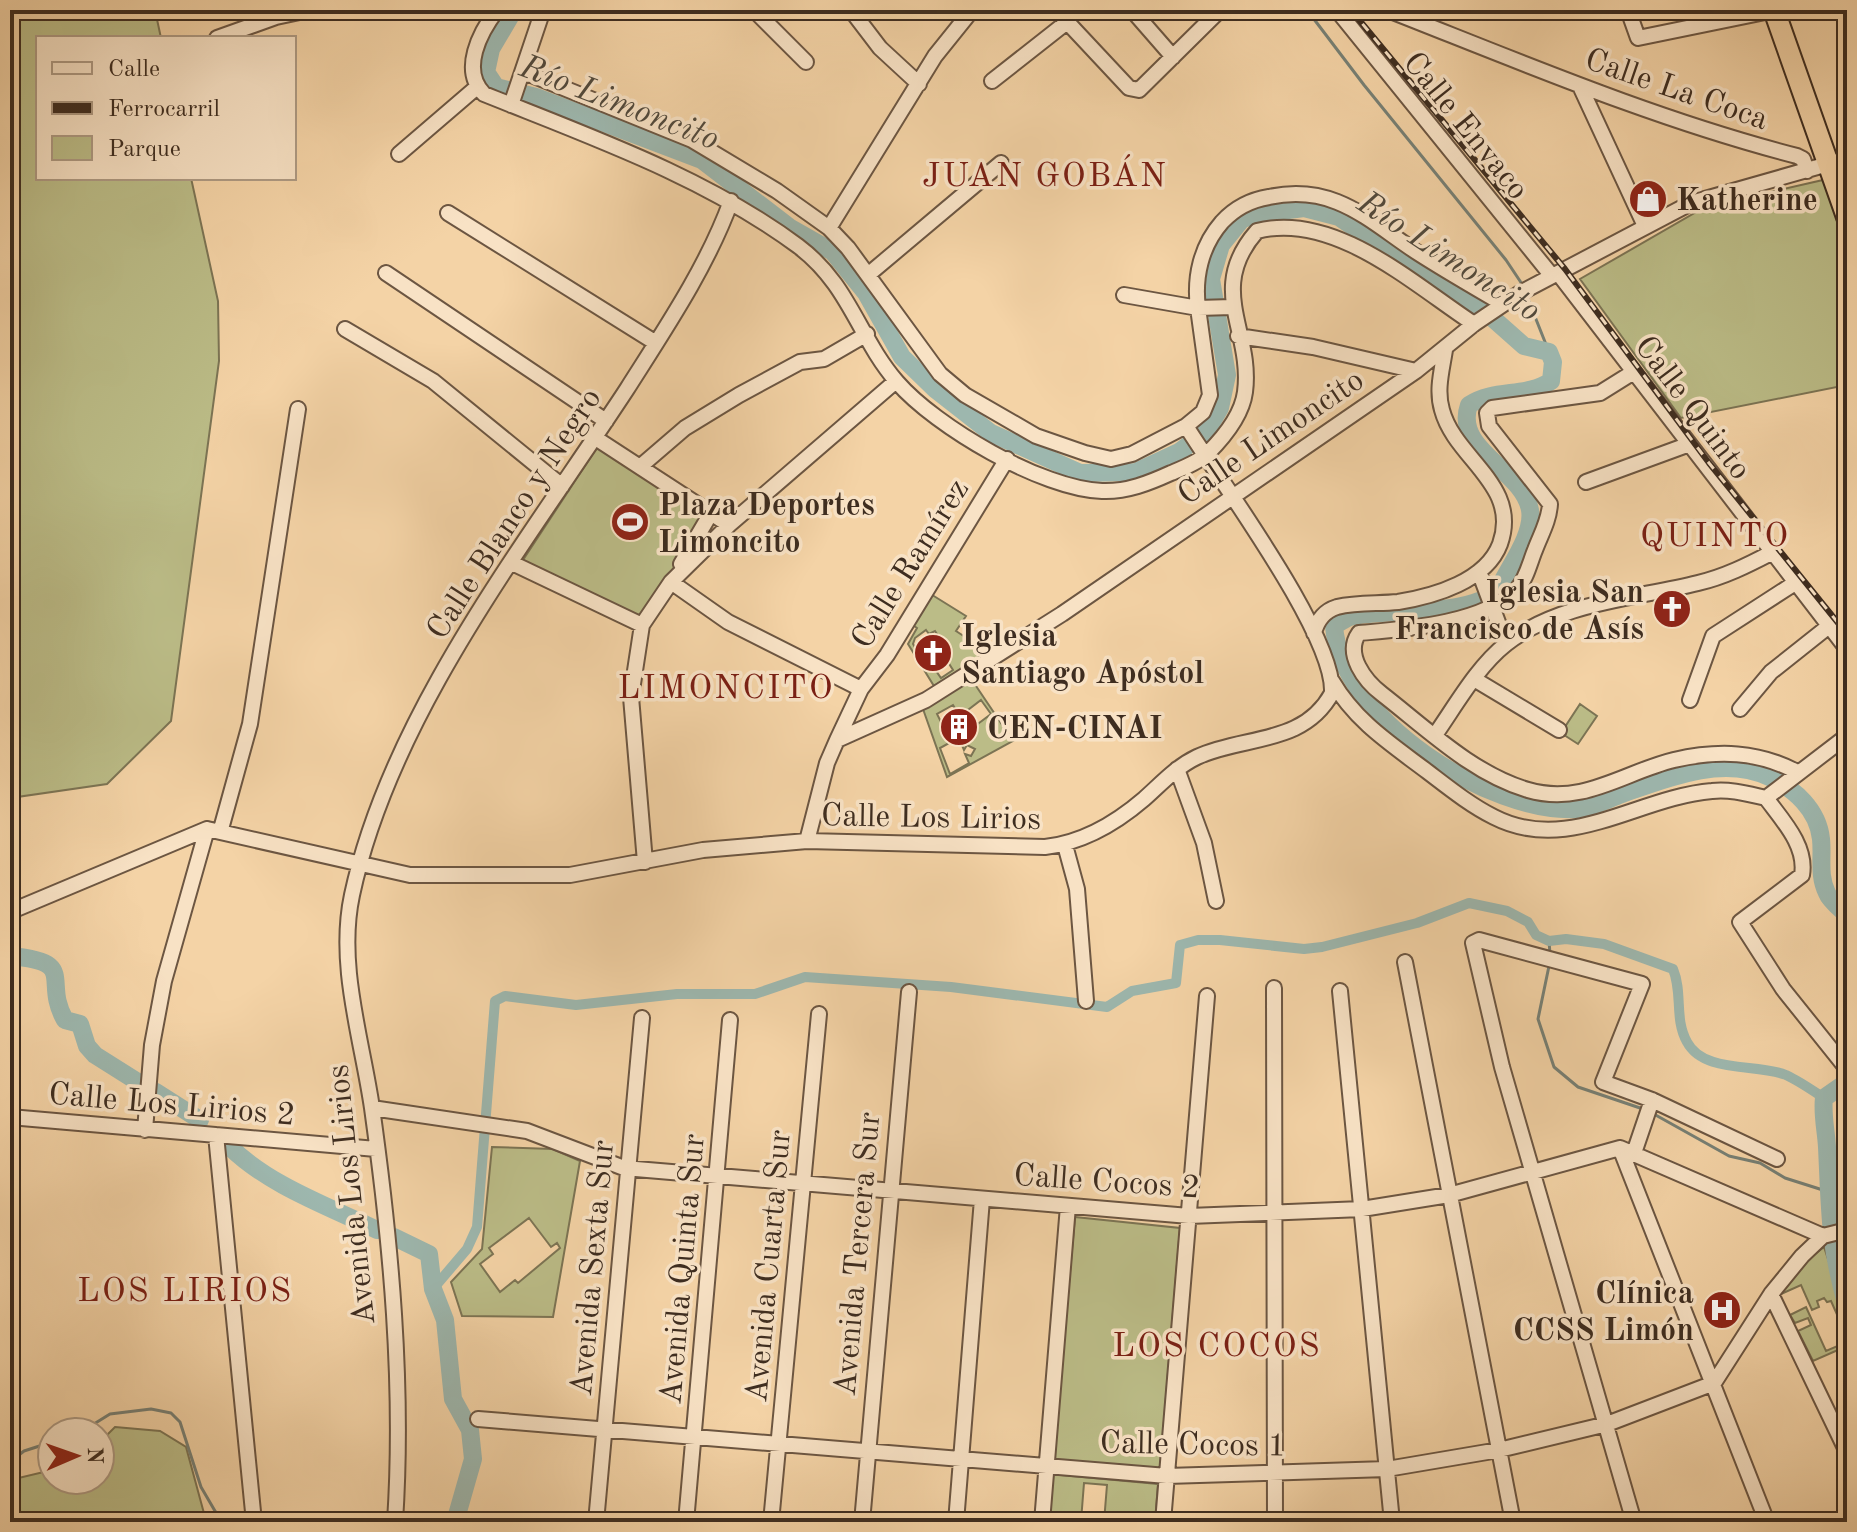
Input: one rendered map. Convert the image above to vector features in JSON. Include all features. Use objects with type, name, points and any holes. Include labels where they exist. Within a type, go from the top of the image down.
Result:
[{"type":"highway","points":[[1775,10],[1839,167]]},
{"type":"highway","points":[[1787,10],[1839,167],[1847,217]]},
{"type":"street","points":[[222,36],[275,13],[309,10]]},
{"type":"street","points":[[478,10],[496,11],[478,41],[473,63],[477,87],[484,94],[692,181],[731,201],[800,247],[835,279],[896,381],[953,431],[1046,477],[1104,491],[1147,483],[1202,452],[1227,433],[1245,394],[1238,336],[1195,289],[1203,251],[1212,233],[1232,210],[1257,199],[1304,192],[1330,197],[1359,212],[1500,306]]},
{"type":"street","points":[[511,105],[543,10]]},
{"type":"street","points":[[754,10],[806,62]]},
{"type":"street","points":[[851,10],[880,48],[919,84]]},
{"type":"street","points":[[829,228],[935,56],[972,10]]},
{"type":"street","points":[[1056,10],[1129,88],[1139,90],[1217,11]]},
{"type":"street","points":[[1132,10],[1173,57]]},
{"type":"street","name":"Calle La Coca","points":[[1388,10],[1580,86],[1737,140],[1797,156],[1803,159],[1807,171]]},
{"type":"street","points":[[1628,10],[1638,38],[1775,10]]},
{"type":"street","name":"Calle Envaco","points":[[1343,12],[1555,275]]},
{"type":"street","points":[[992,81],[1067,22]]},
{"type":"street","points":[[524,72],[702,146],[777,191],[829,228],[869,274],[940,374],[997,416],[1036,436],[1111,459],[1132,454],[1187,428],[1203,412],[1210,395],[1214,308],[1234,266],[1257,231],[1277,226],[1307,228],[1347,241],[1477,321]]},
{"type":"street","points":[[1580,86],[1645,226]]},
{"type":"street","points":[[399,154],[477,87]]},
{"type":"street","points":[[869,274],[1001,163]]},
{"type":"street","name":"Calle Limoncito","points":[[837,740],[926,700],[971,673],[1235,497],[1445,350],[1477,321],[1526,290],[1691,203],[1807,171],[1839,167]]},
{"type":"street","name":"Calle Blanco y Negro","points":[[361,864],[403,750],[463,637],[562,486],[597,439],[720,231],[731,201]]},
{"type":"street","points":[[448,213],[656,343]]},
{"type":"street","points":[[386,273],[606,421]]},
{"type":"street","name":"Calle Quinto","points":[[1555,275],[1847,649]]},
{"type":"street","points":[[1124,295],[1214,308]]},
{"type":"street","points":[[345,329],[433,381],[562,486]]},
{"type":"street","points":[[642,465],[685,428],[739,395],[800,362],[824,359],[867,334]]},
{"type":"street","points":[[1238,336],[1313,347],[1416,371]]},
{"type":"street","points":[[1314,633],[1322,616],[1335,608],[1423,596],[1480,574],[1491,563],[1500,542],[1503,508],[1488,476],[1448,427],[1442,413],[1439,388],[1445,350]]},
{"type":"street","points":[[1632,373],[1600,393],[1503,406],[1487,413],[1489,426],[1550,504],[1549,519],[1520,587],[1491,607],[1417,628],[1359,633],[1354,639],[1357,662],[1363,676],[1435,735],[1503,781],[1532,791],[1572,794],[1604,787],[1674,760],[1716,755],[1762,755],[1797,772]]},
{"type":"street","points":[[671,582],[729,525],[896,381]]},
{"type":"street","points":[[145,1130],[152,1045],[164,981],[250,724],[298,409]]},
{"type":"street","points":[[1187,428],[1235,497],[1314,633],[1332,681],[1348,708],[1366,726],[1495,818],[1521,826],[1576,828],[1653,803],[1714,791],[1766,798],[1789,828],[1805,861],[1802,875],[1740,922],[1783,989],[1847,1069]]},
{"type":"street","points":[[597,439],[642,465],[729,525]]},
{"type":"street","points":[[1586,482],[1687,445]]},
{"type":"street","name":"Calle Ramírez","points":[[837,740],[861,689],[887,655],[1007,459]]},
{"type":"street","points":[[645,862],[631,697],[642,625],[711,513]]},
{"type":"street","points":[[1435,735],[1474,679],[1506,644],[1548,619],[1702,582],[1771,553]]},
{"type":"street","points":[[512,563],[642,625]]},
{"type":"street","points":[[1480,574],[1506,644]]},
{"type":"street","points":[[671,582],[728,622],[861,689]]},
{"type":"street","points":[[1690,700],[1713,636],[1795,583]]},
{"type":"street","points":[[1740,709],[1771,672],[1829,626]]},
{"type":"street","points":[[1474,679],[1559,730]]},
{"type":"street","name":"Calle Los Lirios","points":[[214,829],[410,875],[500,877],[570,875],[703,850],[807,841],[1065,845],[1123,815],[1177,769],[1214,750],[1293,731],[1320,711],[1332,693],[1332,681]]},
{"type":"street","points":[[1766,798],[1847,736]]},
{"type":"street","points":[[807,841],[827,763],[837,740]]},
{"type":"street","points":[[1177,769],[1204,843],[1216,901]]},
{"type":"street","points":[[14,910],[214,829]]},
{"type":"street","points":[[1065,845],[1077,889],[1086,1001]]},
{"type":"street","name":"Avenida Los Lirios","points":[[361,864],[348,917],[348,951],[372,1108],[394,1334],[397,1437],[395,1522]]},
{"type":"street","points":[[1634,1522],[1502,1067],[1473,943],[1479,940],[1642,984],[1603,1082],[1652,1100],[1777,1159]]},
{"type":"street","points":[[1405,962],[1513,1522]]},
{"type":"street","points":[[1274,988],[1275,1522]]},
{"type":"street","points":[[1340,991],[1392,1522]]},
{"type":"street","name":"Avenida Tercera Sur","points":[[862,1522],[866,1449],[909,992]]},
{"type":"street","points":[[1163,1522],[1207,996]]},
{"type":"street","name":"Avenida Cuarta Sur","points":[[771,1522],[819,1014]]},
{"type":"street","name":"Avenida Sexta Sur","points":[[596,1522],[642,1018]]},
{"type":"street","name":"Avenida Quinta Sur","points":[[686,1522],[730,1020]]},
{"type":"street","points":[[1652,1100],[1627,1150],[1767,1522]]},
{"type":"street","name":"Calle Cocos 2","points":[[372,1108],[527,1131],[628,1169],[1189,1216],[1362,1209],[1449,1195],[1627,1150]]},
{"type":"street","name":"Calle Los Lirios 2","points":[[10,1117],[376,1149]]},
{"type":"street","points":[[216,1135],[254,1522]]},
{"type":"street","points":[[1627,1150],[1823,1236]]},
{"type":"street","points":[[956,1522],[982,1199]]},
{"type":"street","points":[[1042,1522],[1068,1206]]},
{"type":"street","points":[[1796,1263],[1799,1246],[1797,1224]]},
{"type":"street","points":[[1714,1383],[1771,1294],[1796,1263],[1823,1236],[1847,1230]]},
{"type":"street","points":[[1771,1294],[1847,1452]]},
{"type":"street","name":"Calle Cocos 1","points":[[478,1419],[1167,1476],[1276,1475],[1387,1469],[1499,1450],[1607,1424],[1714,1383]]},
{"type":"green space","points":[[10,10],[155,10],[161,36],[36,36],[36,180],[191,180],[218,301],[219,361],[171,721],[107,784],[10,798]]},
{"type":"green space","points":[[1823,180],[1847,245],[1847,385],[1681,418],[1580,279],[1705,207]]},
{"type":"green space","points":[[598,446],[706,514],[642,620],[521,563]]},
{"type":"green space","points":[[929,593],[966,616],[956,631],[988,652],[934,686],[908,644],[917,628],[910,623]],"holes":[[[926,630],[929,634],[935,631],[941,640],[936,643],[953,670],[941,678],[923,652],[919,654],[913,644],[915,638]]]},
{"type":"green space","points":[[972,680],[1013,741],[947,777],[923,709]],"holes":[[[981,700],[991,714],[959,738],[964,750],[967,745],[975,749],[971,756],[965,754],[969,763],[950,774],[940,748],[951,742],[937,714],[953,705],[960,716]]]},
{"type":"green space","points":[[1580,704],[1597,716],[1578,744],[1561,733]]},
{"type":"green space","points":[[492,1147],[553,1149],[580,1161],[553,1317],[462,1316],[451,1282],[482,1249]],"holes":[[[529,1218],[551,1247],[557,1243],[560,1248],[518,1283],[515,1280],[500,1292],[480,1264],[493,1254],[489,1248]]]},
{"type":"green space","points":[[1075,1217],[1180,1228],[1160,1469],[1053,1460]]},
{"type":"green space","points":[[1824,1247],[1847,1316],[1847,1337],[1831,1301],[1827,1302],[1824,1298],[1817,1301],[1819,1307],[1812,1310],[1801,1285],[1781,1294],[1803,1263]]},
{"type":"green space","points":[[1806,1307],[1826,1351],[1847,1342],[1847,1346],[1813,1361],[1798,1331],[1811,1325],[1808,1318],[1795,1323],[1790,1315]]},
{"type":"green space","points":[[116,1427],[160,1431],[186,1447],[205,1517],[210,1522],[10,1522],[10,1480],[36,1474],[36,1496],[116,1496]]},
{"type":"green space","points":[[1050,1474],[1158,1484],[1155,1522],[1104,1522],[1107,1485],[1084,1483],[1081,1521],[1086,1522],[1045,1522]]},
{"type":"waterway","name":"Río Limoncito","points":[[514,10],[491,49],[486,72],[496,87],[536,97],[702,160],[789,227],[833,252],[866,293],[902,357],[936,390],[991,433],[1080,473],[1136,472],[1179,452],[1206,432],[1220,408],[1227,375],[1211,279],[1221,245],[1242,219],[1265,213],[1304,208],[1339,217],[1413,268],[1480,307],[1524,346],[1549,352],[1553,362],[1551,381],[1531,390],[1489,396],[1469,405],[1467,421],[1471,435],[1515,483],[1525,496],[1530,510],[1529,528],[1501,584],[1490,595],[1453,608],[1364,614],[1348,618],[1334,626],[1343,661],[1363,695],[1391,726],[1425,754],[1463,778],[1503,796],[1542,806],[1577,809],[1695,771],[1733,768],[1769,777],[1796,794],[1810,810],[1821,839],[1824,886],[1831,899],[1847,915]]},
{"type":"waterway","points":[[1307,10],[1506,260],[1524,287]]},
{"type":"waterway","points":[[1526,294],[1549,352]]},
{"type":"waterway","points":[[433,1289],[467,1249],[477,1227],[495,1001],[505,996],[576,1005],[677,994],[755,994],[805,977],[951,987],[1107,1007],[1132,991],[1176,983],[1180,945],[1198,940],[1220,940],[1304,949],[1322,947],[1417,923],[1469,903],[1507,911],[1528,922],[1536,935],[1549,941],[1566,939],[1604,944],[1673,969],[1683,1033],[1695,1052],[1718,1063],[1786,1075],[1824,1098]]},
{"type":"waterway","points":[[1549,941],[1550,954]]},
{"type":"waterway","points":[[10,956],[31,959],[52,968],[56,994],[65,1020],[80,1024],[87,1046],[95,1055],[141,1084]]},
{"type":"waterway","points":[[1549,966],[1538,1019],[1554,1067],[1578,1087],[1646,1110]]},
{"type":"waterway","name":"Río Limoncito","points":[[1847,1082],[1824,1098],[1823,1110],[1834,1245],[1847,1306]]},
{"type":"waterway","points":[[156,1092],[200,1120]]},
{"type":"waterway","points":[[1652,1113],[1729,1156],[1760,1163],[1785,1178],[1826,1191]]},
{"type":"waterway","points":[[230,1147],[281,1184],[377,1230]]},
{"type":"waterway","points":[[394,1237],[429,1254],[433,1289],[445,1320],[453,1399],[470,1430],[473,1459],[455,1522]]},
{"type":"waterway","points":[[107,1416],[151,1409],[171,1413],[180,1422],[201,1487],[215,1511],[227,1522]]},
{"type":"waterway","points":[[10,1462],[24,1451],[36,1447]]},
{"type":"railway","points":[[1351,10],[1565,269],[1709,463],[1847,634]]},
{"type":"place","name":"Katherine","points":[[1648,199]]},
{"type":"place","name":"Plaza Deportes Limoncito","points":[[630,522]]},
{"type":"place","name":"Iglesia San Francisco de Asís","points":[[1672,609]]},
{"type":"place","name":"Iglesia Santiago Apóstol","points":[[933,653]]},
{"type":"place","name":"CEN-CINAI","points":[[959,727]]},
{"type":"place","name":"Clínica CCSS Limón","points":[[1722,1310]]},
{"type":"district","name":"JUAN GOBÁN","points":[[1045,174]]},
{"type":"district","name":"QUINTO","points":[[1715,534]]},
{"type":"district","name":"LIMONCITO","points":[[726,686]]},
{"type":"district","name":"LOS LIRIOS","points":[[185,1289]]},
{"type":"district","name":"LOS COCOS","points":[[1217,1344]]}]
